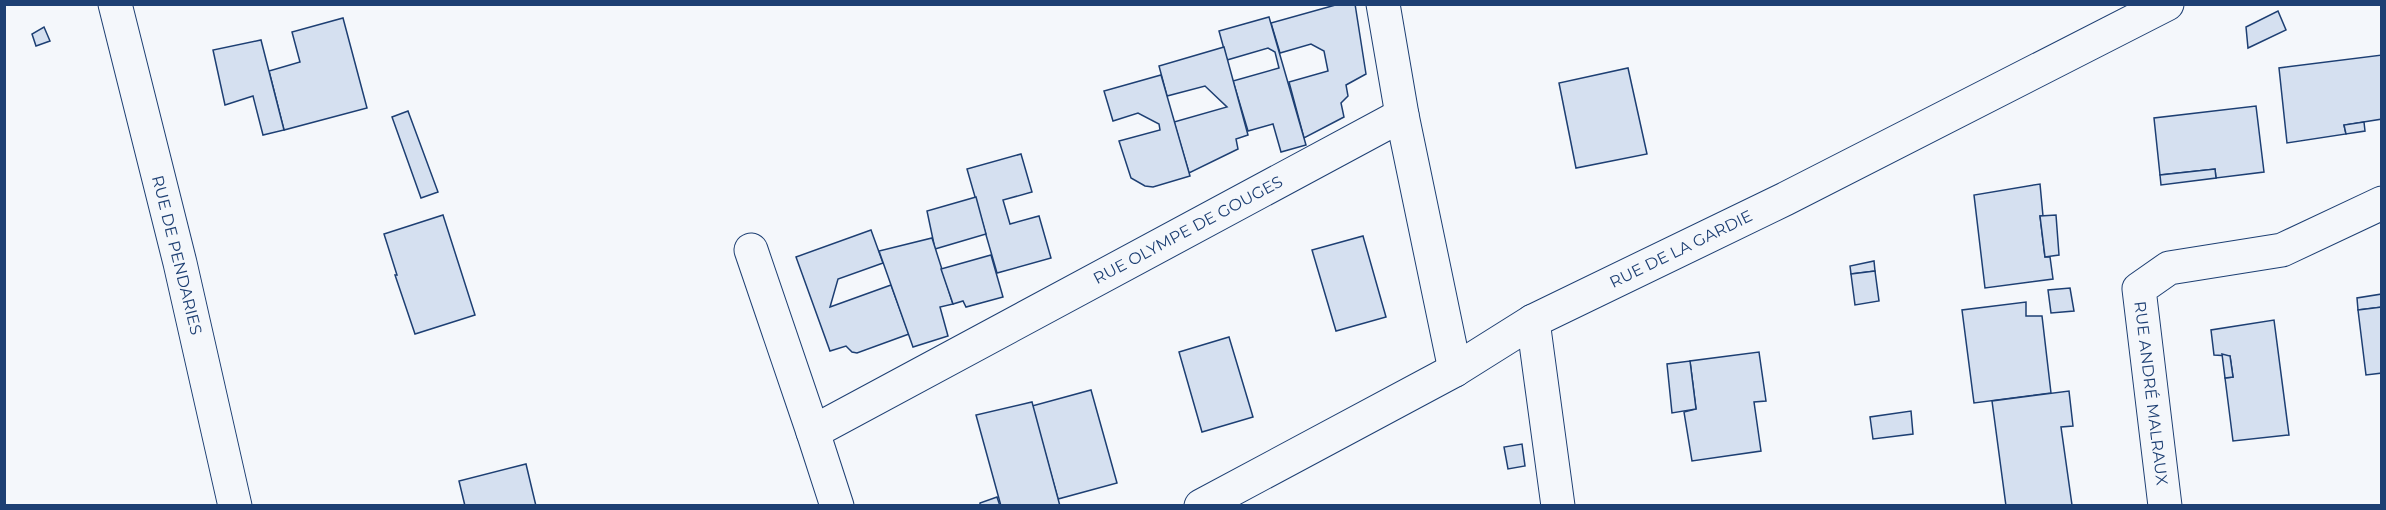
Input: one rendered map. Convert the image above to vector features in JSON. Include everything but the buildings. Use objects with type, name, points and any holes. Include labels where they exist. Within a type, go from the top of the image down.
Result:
[{"type":"street","name":"RUE DE PENDARIES","points":[[115,4],[180,263],[235,506]]},
{"type":"street","points":[[1383,4],[1402,115],[1455,370]]},
{"type":"street","name":"RUE DE LA GARDIE","points":[[1201,506],[1455,370],[1533,321],[1795,194],[2167,4]]},
{"type":"street","name":"RUE OLYMPE DE GOUGES","points":[[813,432],[1402,115]]},
{"type":"street","name":"RUE ANDRÉ MALRAUX","points":[[2165,506],[2139,289],[2169,268],[2282,250],[2382,203]]},
{"type":"street","points":[[751,250],[837,506]]},
{"type":"street","points":[[1533,321],[1558,506]]}]
